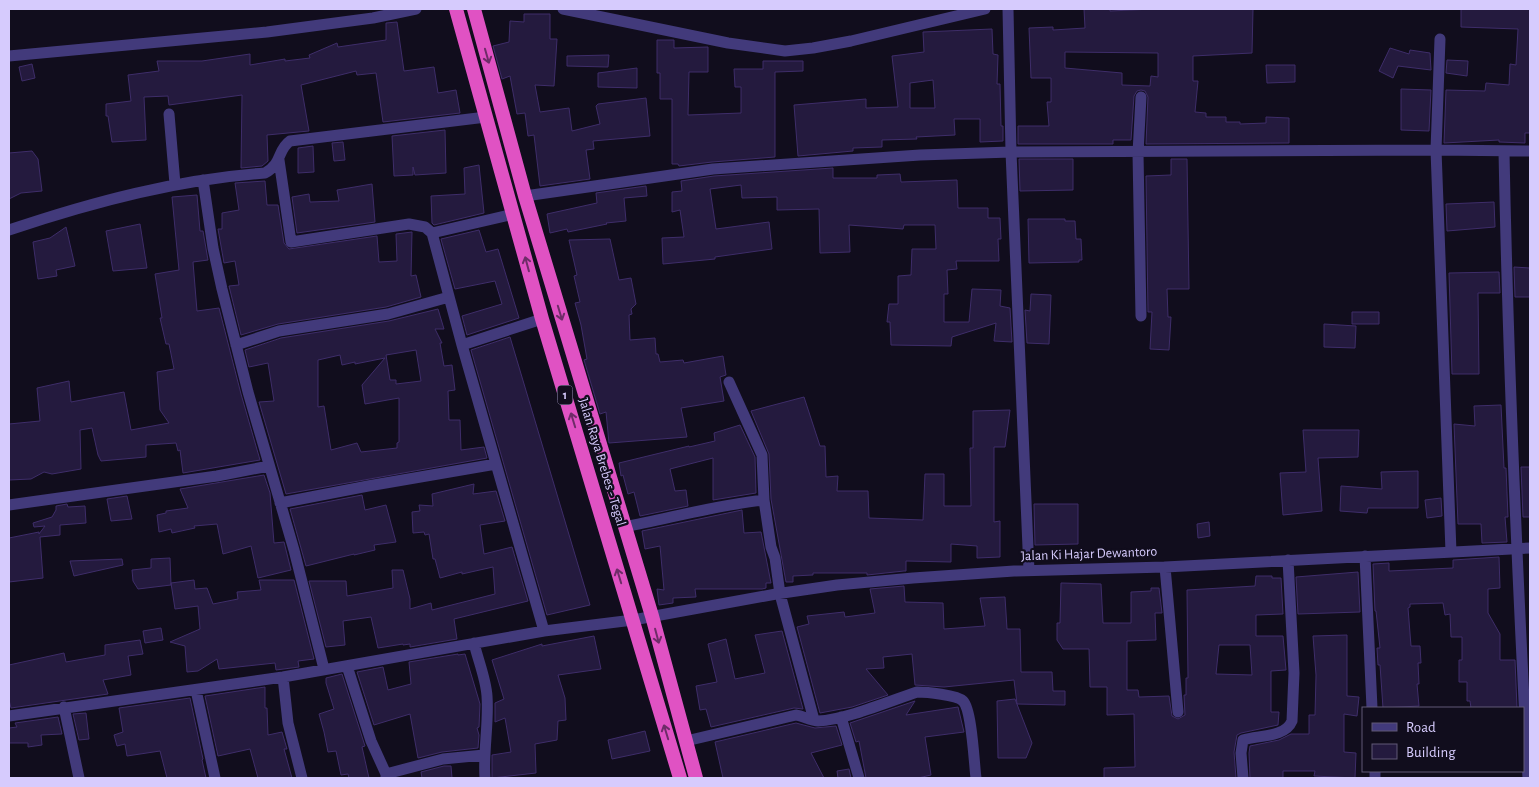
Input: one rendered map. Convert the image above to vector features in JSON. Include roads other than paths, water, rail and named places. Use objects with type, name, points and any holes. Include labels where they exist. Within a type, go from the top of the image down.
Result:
[{"type":"highway","name":"Jalan Raya Brebes - Tegal","points":[[456,9],[542,319],[680,778]]},
{"type":"highway","name":"Jalan Raya Brebes - Tegal","points":[[474,9],[525,196],[652,616],[696,778]]},
{"type":"street","points":[[9,56],[268,32],[373,18],[416,9]]},
{"type":"street","points":[[563,9],[728,43],[785,51],[851,41],[984,9]]},
{"type":"street","points":[[1008,9],[1011,152],[1029,571]]},
{"type":"street","points":[[1440,39],[1436,150],[1451,552]]},
{"type":"street","points":[[1140,316],[1138,153],[1141,97]]},
{"type":"street","points":[[169,114],[176,184]]},
{"type":"street","points":[[9,230],[70,209],[176,184],[266,173],[274,167],[279,160],[284,146],[290,141],[486,117]]},
{"type":"street","points":[[525,196],[713,169],[920,155],[1011,152],[1530,151]]},
{"type":"street","points":[[1504,152],[1516,548],[1528,778]]},
{"type":"street","points":[[279,160],[291,242],[413,224],[425,227],[432,233],[462,345],[544,630]]},
{"type":"street","points":[[203,180],[213,248],[236,345],[324,669]]},
{"type":"street","points":[[432,233],[514,214]]},
{"type":"street","points":[[236,345],[279,331],[388,314],[449,296]]},
{"type":"street","points":[[462,345],[542,319]]},
{"type":"street","points":[[729,382],[762,455],[764,500],[780,594],[814,720]]},
{"type":"street","points":[[280,503],[496,464]]},
{"type":"street","points":[[9,505],[269,466]]},
{"type":"street","points":[[624,527],[665,520],[736,503],[764,500]]},
{"type":"street","name":"Jalan Ki Hajar Dewantoro","points":[[9,716],[282,677],[544,630],[633,620],[837,585],[904,578],[1029,571],[1165,567],[1530,548]]},
{"type":"street","points":[[1365,556],[1372,707]]},
{"type":"street","points":[[1243,778],[1241,753],[1243,740],[1283,731],[1290,726],[1292,721],[1294,673],[1288,560]]},
{"type":"street","points":[[1165,567],[1178,712]]},
{"type":"street","points":[[474,643],[487,694],[484,778]]},
{"type":"street","points":[[347,666],[386,776],[442,759],[484,755]]},
{"type":"street","points":[[282,677],[288,723],[302,778]]},
{"type":"street","points":[[196,690],[215,778]]},
{"type":"street","points":[[686,741],[796,716],[804,716],[814,720],[841,717],[917,692],[951,696],[962,700],[966,707],[970,721],[976,778]]},
{"type":"street","points":[[64,707],[79,778]]},
{"type":"street","points":[[841,717],[858,778]]}]
